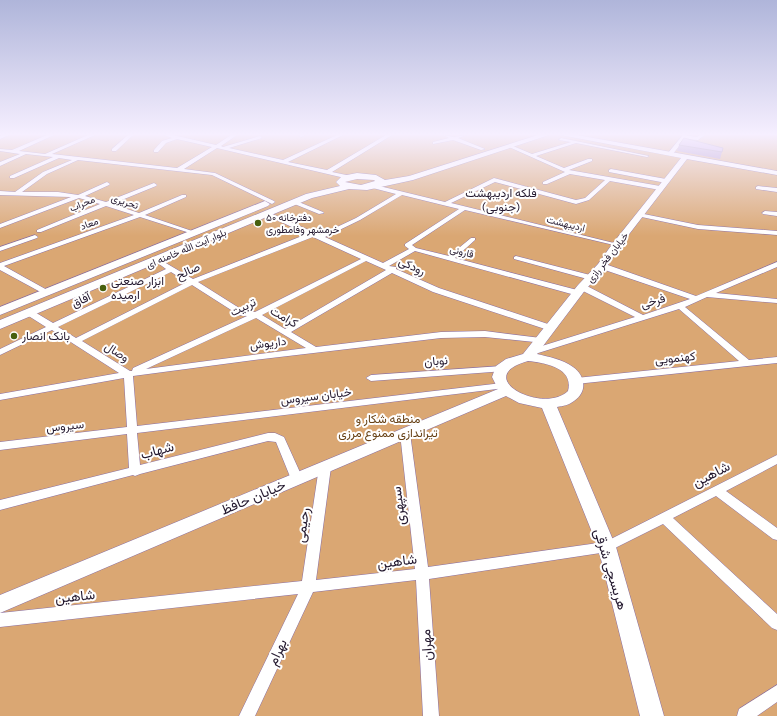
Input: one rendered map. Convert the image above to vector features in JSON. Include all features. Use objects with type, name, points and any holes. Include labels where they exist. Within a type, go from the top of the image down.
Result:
[{"type":"main road","points":[[373,182],[418,168]]},
{"type":"main road","points":[[348,181],[373,182],[404,180],[442,168]]},
{"type":"main road","name":"خیابان فخر رازی","points":[[530,354],[580,290],[602,266],[616,245],[676,168]]},
{"type":"main road","points":[[755,168],[777,172]]},
{"type":"main road","name":"بلوار آیت الله خامنه ای","points":[[0,311],[313,186],[348,181]]},
{"type":"main road","name":"بلوار آیت الله خامنه ای","points":[[0,325],[294,202],[348,181]]},
{"type":"main road","points":[[195,233],[209,238]]},
{"type":"main road","points":[[530,354],[558,363],[572,374],[576,381],[574,394],[568,399],[548,404],[525,401],[504,388],[499,379],[502,369],[509,362],[530,354]]},
{"type":"main road","name":"خیابان حافظ","points":[[0,604],[405,433],[504,388]]},
{"type":"main road","name":"هریسچی شرقی","points":[[548,404],[607,546],[652,716]]},
{"type":"street","points":[[12,178],[33,168]]},
{"type":"street","points":[[17,193],[32,180],[54,168]]},
{"type":"street","points":[[163,168],[213,174],[272,202]]},
{"type":"street","points":[[312,168],[328,172],[348,181]]},
{"type":"street","points":[[328,172],[334,168]]},
{"type":"street","points":[[560,168],[566,171],[609,179],[663,185]]},
{"type":"street","points":[[545,183],[572,168]]},
{"type":"street","points":[[611,171],[663,185]]},
{"type":"street","points":[[445,204],[494,180],[576,202],[587,199],[609,179]]},
{"type":"street","name":"اردیبهشت","points":[[373,182],[401,193],[616,245]]},
{"type":"street","points":[[0,226],[107,184]]},
{"type":"street","name":"محراب","points":[[0,249],[154,185]]},
{"type":"street","points":[[758,188],[777,190]]},
{"type":"street","name":"تحریری","points":[[0,193],[58,194],[79,196],[195,233]]},
{"type":"street","name":"صالح","points":[[76,341],[192,282],[318,236],[358,219],[401,193]]},
{"type":"street","name":"معاد","points":[[0,266],[140,215],[184,196]]},
{"type":"street","points":[[294,202],[321,213]]},
{"type":"street","points":[[414,249],[407,245],[464,208]]},
{"type":"street","points":[[765,213],[777,214]]},
{"type":"street","name":"رودکی","points":[[268,214],[385,265],[436,290],[551,328]]},
{"type":"street","points":[[639,215],[698,227],[777,233]]},
{"type":"street","points":[[450,259],[473,239]]},
{"type":"street","points":[[385,265],[414,249]]},
{"type":"street","name":"قارونی","points":[[414,249],[580,290],[641,317]]},
{"type":"street","name":"تربیت","points":[[128,374],[256,315],[367,258]]},
{"type":"street","points":[[516,258],[591,278]]},
{"type":"street","name":"کرامت","points":[[157,260],[242,313],[256,315],[315,350]]},
{"type":"street","name":"فرخی","points":[[530,354],[641,317],[680,306],[777,264]]},
{"type":"street","points":[[0,266],[46,293]]},
{"type":"street","points":[[602,266],[697,299]]},
{"type":"street","name":"آفاق","points":[[0,352],[172,269]]},
{"type":"street","points":[[285,332],[393,269]]},
{"type":"street","points":[[708,295],[777,301]]},
{"type":"street","points":[[680,306],[747,363]]},
{"type":"street","name":"وصال","points":[[30,313],[128,374],[135,472]]},
{"type":"street","name":"داریوش","points":[[0,397],[128,374],[440,335],[485,334],[541,341]]},
{"type":"street","name":"کهنمویی","points":[[576,381],[777,360]]},
{"type":"street","name":"نوبان","points":[[372,378],[502,369]]},
{"type":"street","name":"خیابان سیروس","points":[[132,431],[504,388]]},
{"type":"street","name":"سیروس","points":[[0,446],[132,431]]},
{"type":"street","name":"سپهری","points":[[405,433],[422,574]]},
{"type":"street","name":"شهاب","points":[[0,505],[135,472],[268,437],[275,437],[280,440],[297,479]]},
{"type":"street","name":"شاهین","points":[[0,620],[422,574],[607,546],[777,458]]},
{"type":"street","name":"رحیمی","points":[[308,587],[325,467]]},
{"type":"street","points":[[716,490],[777,535]]},
{"type":"street","points":[[664,517],[777,623]]},
{"type":"street","name":"مهران","points":[[422,574],[431,716]]},
{"type":"street","name":"بهرام","points":[[247,716],[308,587]]},
{"type":"street","points":[[746,715],[777,693]]},
{"type":"green space","name":"منطقه شکار و تیراندازی ممنوع مرزی","points":[[0,168],[777,168],[777,716],[0,716]]},
{"type":"place","name":"دفترخانه ۵۰ خرمشهر وفامطوری","points":[[258,223]]},
{"type":"place","name":"ابزار صنعتی ارمیده","points":[[103,288]]},
{"type":"place","name":"بانک انصار","points":[[14,336]]},
{"type":"district","name":"فلکه اردیبهشت (جنوبی)","points":[[501,200]]}]
